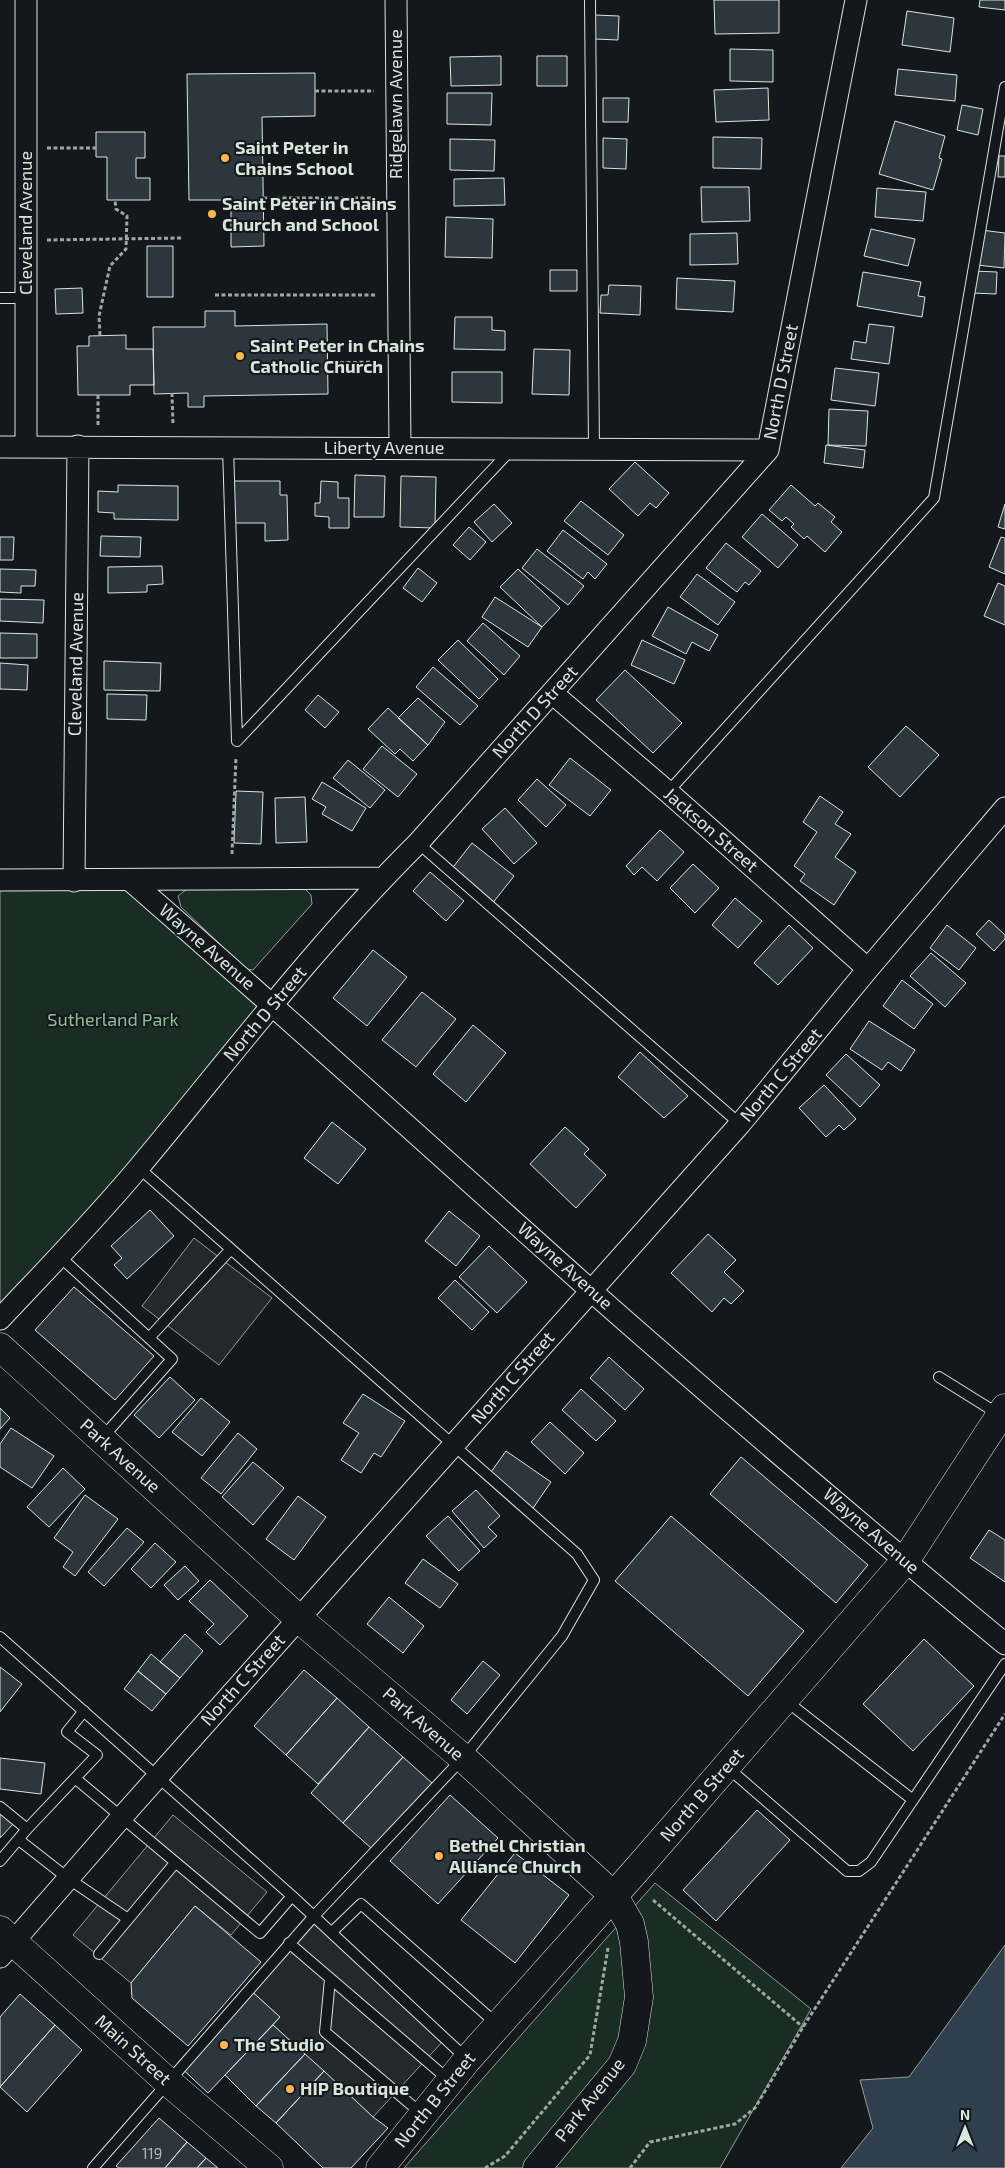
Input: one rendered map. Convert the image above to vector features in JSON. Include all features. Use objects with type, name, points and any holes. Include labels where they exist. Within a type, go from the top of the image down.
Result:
[{"type":"main road","name":"Park Avenue","points":[[0,1347],[298,1618],[463,1758],[614,1896],[630,1924],[634,1942],[639,1997],[632,2041],[622,2065],[537,2168]]},
{"type":"main road","name":"North B Street","points":[[380,2168],[467,2060],[614,1896],[905,1561],[1002,1412]]},
{"type":"main road","name":"Main Street","points":[[4,1943],[268,2168]]},
{"type":"street","name":"Cleveland Avenue","points":[[26,0],[26,446]]},
{"type":"street","name":"Ridgelawn Avenue","points":[[396,0],[396,198],[400,295],[400,447]]},
{"type":"street","name":"North D Street","points":[[0,1319],[138,1168],[273,1004],[382,878],[418,843],[768,450],[856,0]]},
{"type":"street","name":"Liberty Avenue","points":[[0,446],[768,450]]},
{"type":"street","name":"Cleveland Avenue","points":[[74,881],[88,447]]},
{"type":"street","name":"Jackson Street","points":[[552,693],[668,792],[868,969]]},
{"type":"street","name":"North C Street","points":[[4,1943],[69,1879],[298,1618],[455,1445],[590,1290],[740,1124],[868,969],[1005,808]]},
{"type":"street","name":"Wayne Avenue","points":[[0,880],[131,881],[382,878]]},
{"type":"street","name":"Wayne Avenue","points":[[131,881],[273,1004],[590,1290],[905,1561],[1005,1644]]},
{"type":"lane","points":[[590,0],[594,449]]},
{"type":"lane","points":[[668,792],[934,498],[1005,87]]},
{"type":"lane","points":[[0,298],[26,298]]},
{"type":"lane","points":[[228,447],[237,741]]},
{"type":"lane","points":[[237,741],[513,448]]},
{"type":"lane","points":[[418,843],[740,1124]]},
{"type":"lane","points":[[92,2168],[289,1943],[463,1758],[562,1636],[594,1580],[577,1554],[138,1168]]},
{"type":"lane","points":[[149,1338],[231,1249]]},
{"type":"lane","points":[[58,1256],[172,1359],[102,1439]]},
{"type":"lane","points":[[939,1377],[1002,1412]]},
{"type":"lane","points":[[0,1638],[332,1932],[467,2060]]},
{"type":"lane","points":[[726,1766],[847,1871],[859,1871],[871,1862],[1005,1664]]},
{"type":"lane","points":[[784,1699],[913,1800]]},
{"type":"lane","points":[[0,1861],[96,1755],[67,1732],[84,1711]]},
{"type":"lane","points":[[76,1779],[260,1933],[292,1896]]},
{"type":"lane","points":[[0,1807],[27,1829]]},
{"type":"lane","points":[[19,1840],[69,1879],[128,1919]]},
{"type":"lane","points":[[0,1844],[9,1851]]},
{"type":"lane","points":[[99,1954],[176,1863]]},
{"type":"lane","points":[[332,1932],[361,1904],[498,2025]]},
{"type":"lane","points":[[289,1943],[450,2081]]},
{"type":"lane","points":[[330,1979],[325,2032],[423,2115]]},
{"type":"path","points":[[315,91],[396,91]]},
{"type":"path","points":[[26,148],[96,148]]},
{"type":"path","points":[[263,198],[396,198]]},
{"type":"path","points":[[100,336],[100,316],[110,266],[126,249],[127,216],[116,209],[115,200]]},
{"type":"path","points":[[26,240],[181,238]]},
{"type":"path","points":[[215,295],[400,295]]},
{"type":"path","points":[[327,363],[400,362]]},
{"type":"path","points":[[172,394],[173,447]]},
{"type":"path","points":[[88,447],[98,395]]},
{"type":"path","points":[[232,854],[237,741]]},
{"type":"path","points":[[630,2168],[650,2142],[736,2124],[755,2108],[803,2027],[1005,1714]]},
{"type":"path","points":[[653,1900],[803,2027]]},
{"type":"path","points":[[485,2168],[505,2156],[590,2055],[608,1947]]},
{"type":"green space","name":"Sutherland Park","points":[[0,880],[131,881],[273,1004],[0,1319]]},
{"type":"green space","points":[[187,889],[305,889],[311,895],[312,904],[253,970],[246,969],[181,907],[178,896]]},
{"type":"green space","points":[[655,1883],[811,2009],[720,2168],[404,2168]]},
{"type":"shaded area","points":[[194,1238],[272,1298],[219,1365],[142,1306]]},
{"type":"shaded area","points":[[173,1815],[267,1892],[231,1935],[195,1906],[131,1983],[73,1935]]},
{"type":"shaded area","points":[[313,1920],[444,2040],[373,2117],[273,2025],[280,2017],[249,1989]]},
{"type":"water","points":[[1005,1945],[1005,2168],[841,2168],[873,2128],[860,2080],[909,2077]]},
{"type":"building","points":[[714,0],[779,0],[779,33],[715,34]]},
{"type":"building","points":[[980,0],[1005,0],[1005,10],[979,7]]},
{"type":"building","points":[[907,11],[954,18],[950,52],[902,45]]},
{"type":"building","points":[[595,15],[619,16],[618,40],[595,39]]},
{"type":"building","points":[[730,49],[773,50],[773,82],[730,81]]},
{"type":"building","points":[[501,56],[501,85],[451,86],[450,57]]},
{"type":"building","points":[[537,56],[567,56],[567,86],[537,86]]},
{"type":"building","points":[[898,69],[957,75],[955,101],[895,95]]},
{"type":"building","name":"Saint Peter in Chains School","points":[[315,73],[315,116],[262,117],[264,246],[231,247],[231,200],[189,200],[187,74]]},
{"type":"building","points":[[768,88],[769,120],[716,122],[714,90]]},
{"type":"building","points":[[447,93],[492,93],[491,125],[447,124]]},
{"type":"building","points":[[603,98],[629,98],[628,122],[603,122]]},
{"type":"building","points":[[962,105],[983,109],[978,135],[957,130]]},
{"type":"building","points":[[895,121],[945,136],[939,158],[942,159],[933,190],[879,174]]},
{"type":"building","points":[[96,132],[145,132],[145,158],[136,158],[136,178],[150,178],[150,200],[107,200],[107,157],[96,157]]},
{"type":"building","points":[[713,137],[762,138],[761,169],[713,168]]},
{"type":"building","points":[[603,138],[627,139],[626,169],[603,168]]},
{"type":"building","points":[[450,139],[495,140],[494,171],[450,170]]},
{"type":"building","points":[[999,156],[1005,156],[1005,177],[998,177]]},
{"type":"building","points":[[504,178],[505,205],[454,206],[454,179]]},
{"type":"building","points":[[701,187],[749,187],[750,221],[702,222]]},
{"type":"building","points":[[877,188],[926,192],[923,221],[875,217]]},
{"type":"building","points":[[446,217],[493,219],[492,258],[445,257]]},
{"type":"building","points":[[871,229],[915,239],[908,266],[864,256]]},
{"type":"building","points":[[981,230],[1005,233],[1004,268],[977,265]]},
{"type":"building","points":[[737,233],[738,264],[690,265],[690,234]]},
{"type":"building","points":[[147,246],[173,246],[173,297],[147,297]]},
{"type":"building","points":[[550,270],[577,270],[577,291],[550,291]]},
{"type":"building","points":[[973,271],[997,272],[996,294],[972,293]]},
{"type":"building","points":[[863,272],[921,282],[918,296],[925,297],[922,317],[857,306]]},
{"type":"building","points":[[677,278],[735,281],[733,312],[676,309]]},
{"type":"building","points":[[609,285],[641,286],[640,315],[600,313],[601,295],[608,295]]},
{"type":"building","points":[[82,288],[83,313],[56,314],[55,289]]},
{"type":"building","name":"Saint Peter in Chains Catholic Church","points":[[205,311],[235,311],[235,326],[327,324],[328,394],[204,396],[204,407],[188,407],[188,393],[154,394],[153,327],[205,327]]},
{"type":"building","points":[[455,317],[492,317],[492,330],[505,331],[505,350],[454,349]]},
{"type":"building","points":[[869,324],[894,327],[889,364],[851,359],[854,341],[866,343]]},
{"type":"building","points":[[126,335],[126,349],[153,349],[154,385],[130,385],[130,395],[78,395],[77,346],[89,346],[89,336]]},
{"type":"building","points":[[534,349],[570,350],[569,395],[532,394]]},
{"type":"building","points":[[835,368],[879,373],[875,406],[831,400]]},
{"type":"building","points":[[452,372],[502,372],[502,403],[452,402]]},
{"type":"building","points":[[829,409],[868,411],[866,446],[828,445]]},
{"type":"building","points":[[826,445],[865,450],[863,468],[824,463]]},
{"type":"building","points":[[635,462],[669,493],[656,508],[650,503],[638,516],[609,489]]},
{"type":"building","points":[[355,475],[385,476],[384,517],[354,517]]},
{"type":"building","points":[[401,476],[436,477],[435,528],[400,527]]},
{"type":"building","points":[[231,481],[280,481],[280,495],[287,495],[288,540],[265,541],[265,523],[231,523]]},
{"type":"building","points":[[321,481],[338,482],[338,498],[349,498],[349,528],[329,528],[329,517],[315,516],[315,503],[320,503]]},
{"type":"building","points":[[118,485],[178,486],[178,520],[114,519],[114,513],[98,512],[98,491],[118,492]]},
{"type":"building","points":[[791,485],[815,506],[818,503],[835,517],[831,522],[842,532],[825,552],[807,536],[804,539],[791,527],[794,524],[786,517],[782,521],[769,510]]},
{"type":"building","points":[[581,501],[624,535],[608,555],[564,521]]},
{"type":"building","points":[[494,504],[512,523],[492,542],[474,522]]},
{"type":"building","points":[[1005,504],[1005,529],[998,527]]},
{"type":"building","points":[[762,514],[798,545],[778,568],[742,537]]},
{"type":"building","points":[[469,527],[486,542],[470,560],[453,545]]},
{"type":"building","points":[[563,530],[607,564],[595,579],[588,572],[583,579],[547,551]]},
{"type":"building","points":[[101,536],[141,537],[140,557],[100,556]]},
{"type":"building","points":[[0,537],[14,537],[13,560],[0,560]]},
{"type":"building","points":[[1001,537],[1005,538],[1005,574],[989,567]]},
{"type":"building","points":[[726,543],[761,571],[749,585],[745,582],[737,592],[706,568]]},
{"type":"building","points":[[537,549],[584,586],[568,605],[522,568]]},
{"type":"building","points":[[162,566],[163,584],[147,585],[147,592],[108,593],[108,567]]},
{"type":"building","points":[[418,568],[437,583],[422,602],[403,588]]},
{"type":"building","points":[[0,569],[36,570],[35,586],[21,586],[21,593],[0,592]]},
{"type":"building","points":[[518,569],[560,608],[542,627],[500,587]]},
{"type":"building","points":[[697,574],[735,602],[718,625],[680,597]]},
{"type":"building","points":[[998,583],[1005,586],[1005,625],[984,616]]},
{"type":"building","points":[[495,597],[542,627],[528,647],[482,617]]},
{"type":"building","points":[[0,599],[44,600],[43,623],[0,621]]},
{"type":"building","points":[[668,607],[718,635],[709,651],[692,642],[686,654],[652,636]]},
{"type":"building","points":[[483,623],[520,656],[504,675],[467,641]]},
{"type":"building","points":[[0,633],[37,634],[37,658],[0,658]]},
{"type":"building","points":[[458,640],[498,679],[479,699],[438,660]]},
{"type":"building","points":[[642,640],[685,660],[674,684],[631,665]]},
{"type":"building","points":[[104,661],[161,663],[160,691],[104,690]]},
{"type":"building","points":[[0,663],[28,665],[27,690],[0,689]]},
{"type":"building","points":[[433,667],[478,706],[460,725],[416,687]]},
{"type":"building","points":[[625,670],[682,723],[653,753],[596,700]]},
{"type":"building","points":[[107,694],[147,695],[146,720],[107,719]]},
{"type":"building","points":[[318,695],[339,712],[325,728],[305,710]]},
{"type":"building","points":[[418,698],[445,722],[428,745],[398,718]]},
{"type":"building","points":[[388,708],[428,745],[413,761],[400,749],[395,754],[368,729]]},
{"type":"building","points":[[906,726],[939,755],[900,797],[868,767]]},
{"type":"building","points":[[382,746],[417,774],[398,797],[363,769]]},
{"type":"building","points":[[570,758],[611,790],[590,816],[549,785]]},
{"type":"building","points":[[348,760],[385,790],[370,808],[333,778]]},
{"type":"building","points":[[537,779],[566,805],[546,827],[518,800]]},
{"type":"building","points":[[322,782],[366,808],[352,831],[322,814],[326,807],[312,799]]},
{"type":"building","points":[[236,791],[263,792],[261,844],[234,843]]},
{"type":"building","points":[[820,796],[843,812],[835,824],[851,834],[835,857],[856,872],[834,905],[800,881],[805,874],[794,866],[817,832],[803,822]]},
{"type":"building","points":[[305,797],[307,842],[276,843],[275,798]]},
{"type":"building","points":[[505,808],[537,843],[514,864],[482,829]]},
{"type":"building","points":[[660,830],[684,852],[657,881],[642,867],[634,875],[626,866]]},
{"type":"building","points":[[472,843],[514,876],[492,904],[450,871]]},
{"type":"building","points":[[693,864],[719,888],[695,913],[670,888]]},
{"type":"building","points":[[430,872],[464,901],[446,921],[413,891]]},
{"type":"building","points":[[735,898],[762,921],[738,948],[712,925]]},
{"type":"building","points":[[989,920],[1005,935],[1005,939],[994,951],[976,934]]},
{"type":"building","points":[[789,925],[813,948],[778,985],[754,963]]},
{"type":"building","points":[[947,925],[976,948],[959,970],[930,948]]},
{"type":"building","points":[[373,950],[407,977],[367,1026],[333,998]]},
{"type":"building","points":[[931,953],[966,983],[945,1007],[910,976]]},
{"type":"building","points":[[902,980],[933,1004],[914,1029],[883,1006]]},
{"type":"building","points":[[422,992],[456,1019],[416,1067],[382,1040]]},
{"type":"building","points":[[869,1021],[915,1050],[901,1071],[888,1062],[882,1070],[850,1049]]},
{"type":"building","points":[[473,1025],[506,1053],[466,1102],[433,1074]]},
{"type":"building","points":[[640,1052],[688,1096],[664,1118],[618,1077]]},
{"type":"building","points":[[846,1054],[880,1085],[860,1107],[826,1075]]},
{"type":"building","points":[[824,1085],[856,1119],[844,1130],[839,1125],[826,1137],[799,1108]]},
{"type":"building","points":[[332,1122],[366,1149],[338,1184],[304,1158]]},
{"type":"building","points":[[565,1127],[589,1149],[584,1154],[606,1175],[576,1208],[530,1164]]},
{"type":"building","points":[[150,1210],[174,1236],[127,1279],[114,1265],[122,1258],[111,1246]]},
{"type":"building","points":[[449,1211],[480,1236],[456,1266],[425,1241]]},
{"type":"building","points":[[708,1234],[736,1260],[724,1272],[744,1291],[731,1304],[724,1298],[712,1312],[671,1273]]},
{"type":"building","points":[[489,1246],[527,1282],[497,1313],[459,1277]]},
{"type":"building","points":[[455,1280],[489,1312],[472,1330],[438,1298]]},
{"type":"building","points":[[74,1287],[154,1356],[115,1400],[35,1330]]},
{"type":"building","points":[[609,1357],[644,1389],[625,1410],[590,1378]]},
{"type":"building","points":[[170,1377],[195,1400],[159,1438],[134,1415]]},
{"type":"building","points":[[581,1389],[616,1421],[596,1441],[562,1410]]},
{"type":"building","points":[[363,1394],[405,1421],[381,1457],[374,1453],[361,1473],[341,1460],[359,1433],[343,1423]]},
{"type":"building","points":[[201,1398],[230,1422],[202,1456],[172,1432]]},
{"type":"building","points":[[0,1408],[10,1418],[0,1429]]},
{"type":"building","points":[[550,1422],[584,1453],[565,1474],[531,1442]]},
{"type":"building","points":[[11,1428],[54,1456],[32,1488],[0,1467],[0,1444]]},
{"type":"building","points":[[238,1433],[257,1449],[221,1494],[201,1478]]},
{"type":"building","points":[[506,1451],[551,1482],[531,1511],[486,1479]]},
{"type":"building","points":[[741,1457],[868,1565],[836,1603],[710,1494]]},
{"type":"building","points":[[253,1462],[284,1488],[253,1525],[222,1497]]},
{"type":"building","points":[[63,1468],[85,1489],[49,1527],[27,1507]]},
{"type":"building","points":[[476,1490],[500,1516],[488,1527],[497,1536],[484,1548],[452,1511]]},
{"type":"building","points":[[85,1495],[118,1519],[75,1576],[63,1567],[73,1552],[54,1538]]},
{"type":"building","points":[[298,1496],[326,1517],[294,1560],[266,1539]]},
{"type":"building","points":[[448,1516],[480,1551],[459,1571],[426,1536]]},
{"type":"building","points":[[671,1516],[804,1631],[748,1696],[615,1581]]},
{"type":"building","points":[[127,1528],[144,1542],[104,1586],[88,1572]]},
{"type":"building","points":[[989,1530],[1005,1540],[1005,1582],[970,1558]]},
{"type":"building","points":[[155,1543],[176,1562],[151,1588],[131,1569]]},
{"type":"building","points":[[423,1559],[458,1584],[440,1608],[405,1583]]},
{"type":"building","points":[[185,1566],[199,1581],[178,1600],[164,1585]]},
{"type":"building","points":[[210,1580],[248,1616],[220,1645],[206,1632],[214,1624],[189,1601]]},
{"type":"building","points":[[389,1597],[424,1626],[403,1653],[367,1624]]},
{"type":"building","points":[[185,1634],[203,1651],[180,1678],[160,1662]]},
{"type":"building","points":[[924,1639],[974,1686],[913,1751],[863,1704]]},
{"type":"building","points":[[151,1654],[180,1678],[166,1694],[138,1671]]},
{"type":"building","points":[[483,1661],[500,1675],[467,1714],[451,1700]]},
{"type":"building","points":[[0,1667],[22,1684],[0,1712]]},
{"type":"building","points":[[304,1670],[337,1698],[286,1755],[254,1726]]},
{"type":"building","points":[[138,1671],[166,1694],[152,1711],[124,1689]]},
{"type":"building","points":[[337,1698],[369,1727],[318,1784],[286,1755]]},
{"type":"building","points":[[369,1727],[403,1757],[343,1823],[311,1793]]},
{"type":"building","points":[[403,1757],[432,1783],[371,1848],[343,1823]]},
{"type":"building","points":[[0,1758],[45,1763],[41,1794],[0,1789]]},
{"type":"building","points":[[450,1795],[498,1838],[438,1904],[390,1861]]},
{"type":"building","points":[[0,1810],[14,1823],[0,1838]]},
{"type":"building","points":[[757,1810],[790,1840],[716,1921],[683,1890]]},
{"type":"building","points":[[515,1853],[569,1895],[515,1963],[461,1920]]},
{"type":"building","points":[[195,1906],[261,1962],[188,2046],[132,1998],[131,1983]]},
{"type":"building","name":"The Studio","points":[[248,1988],[280,2017],[208,2093],[177,2064]]},
{"type":"building","points":[[20,1994],[55,2025],[0,2087],[0,2017]]},
{"type":"building","points":[[55,2025],[82,2050],[27,2112],[0,2087]]},
{"type":"building","points":[[273,2025],[305,2054],[256,2106],[225,2075]]},
{"type":"building","name":"HIP Boutique","points":[[305,2054],[324,2071],[276,2123],[256,2106]]},
{"type":"building","points":[[324,2071],[373,2117],[388,2128],[351,2168],[323,2168],[276,2123]]},
{"type":"building","points":[[159,2118],[187,2142],[165,2168],[119,2168],[116,2166]]},
{"type":"building","points":[[187,2142],[206,2158],[197,2168],[165,2168]]},
{"type":"building","points":[[206,2158],[218,2168],[197,2168]]},
{"type":"place","name":"Saint Peter in Chains School","points":[[225,158]]},
{"type":"place","name":"Saint Peter in Chains Church and School","points":[[212,214]]},
{"type":"place","name":"Saint Peter in Chains Catholic Church","points":[[240,356]]},
{"type":"place","name":"Bethel Christian Alliance Church","points":[[439,1856]]},
{"type":"place","name":"The Studio","points":[[224,2045]]},
{"type":"place","name":"HIP Boutique","points":[[290,2089]]}]
